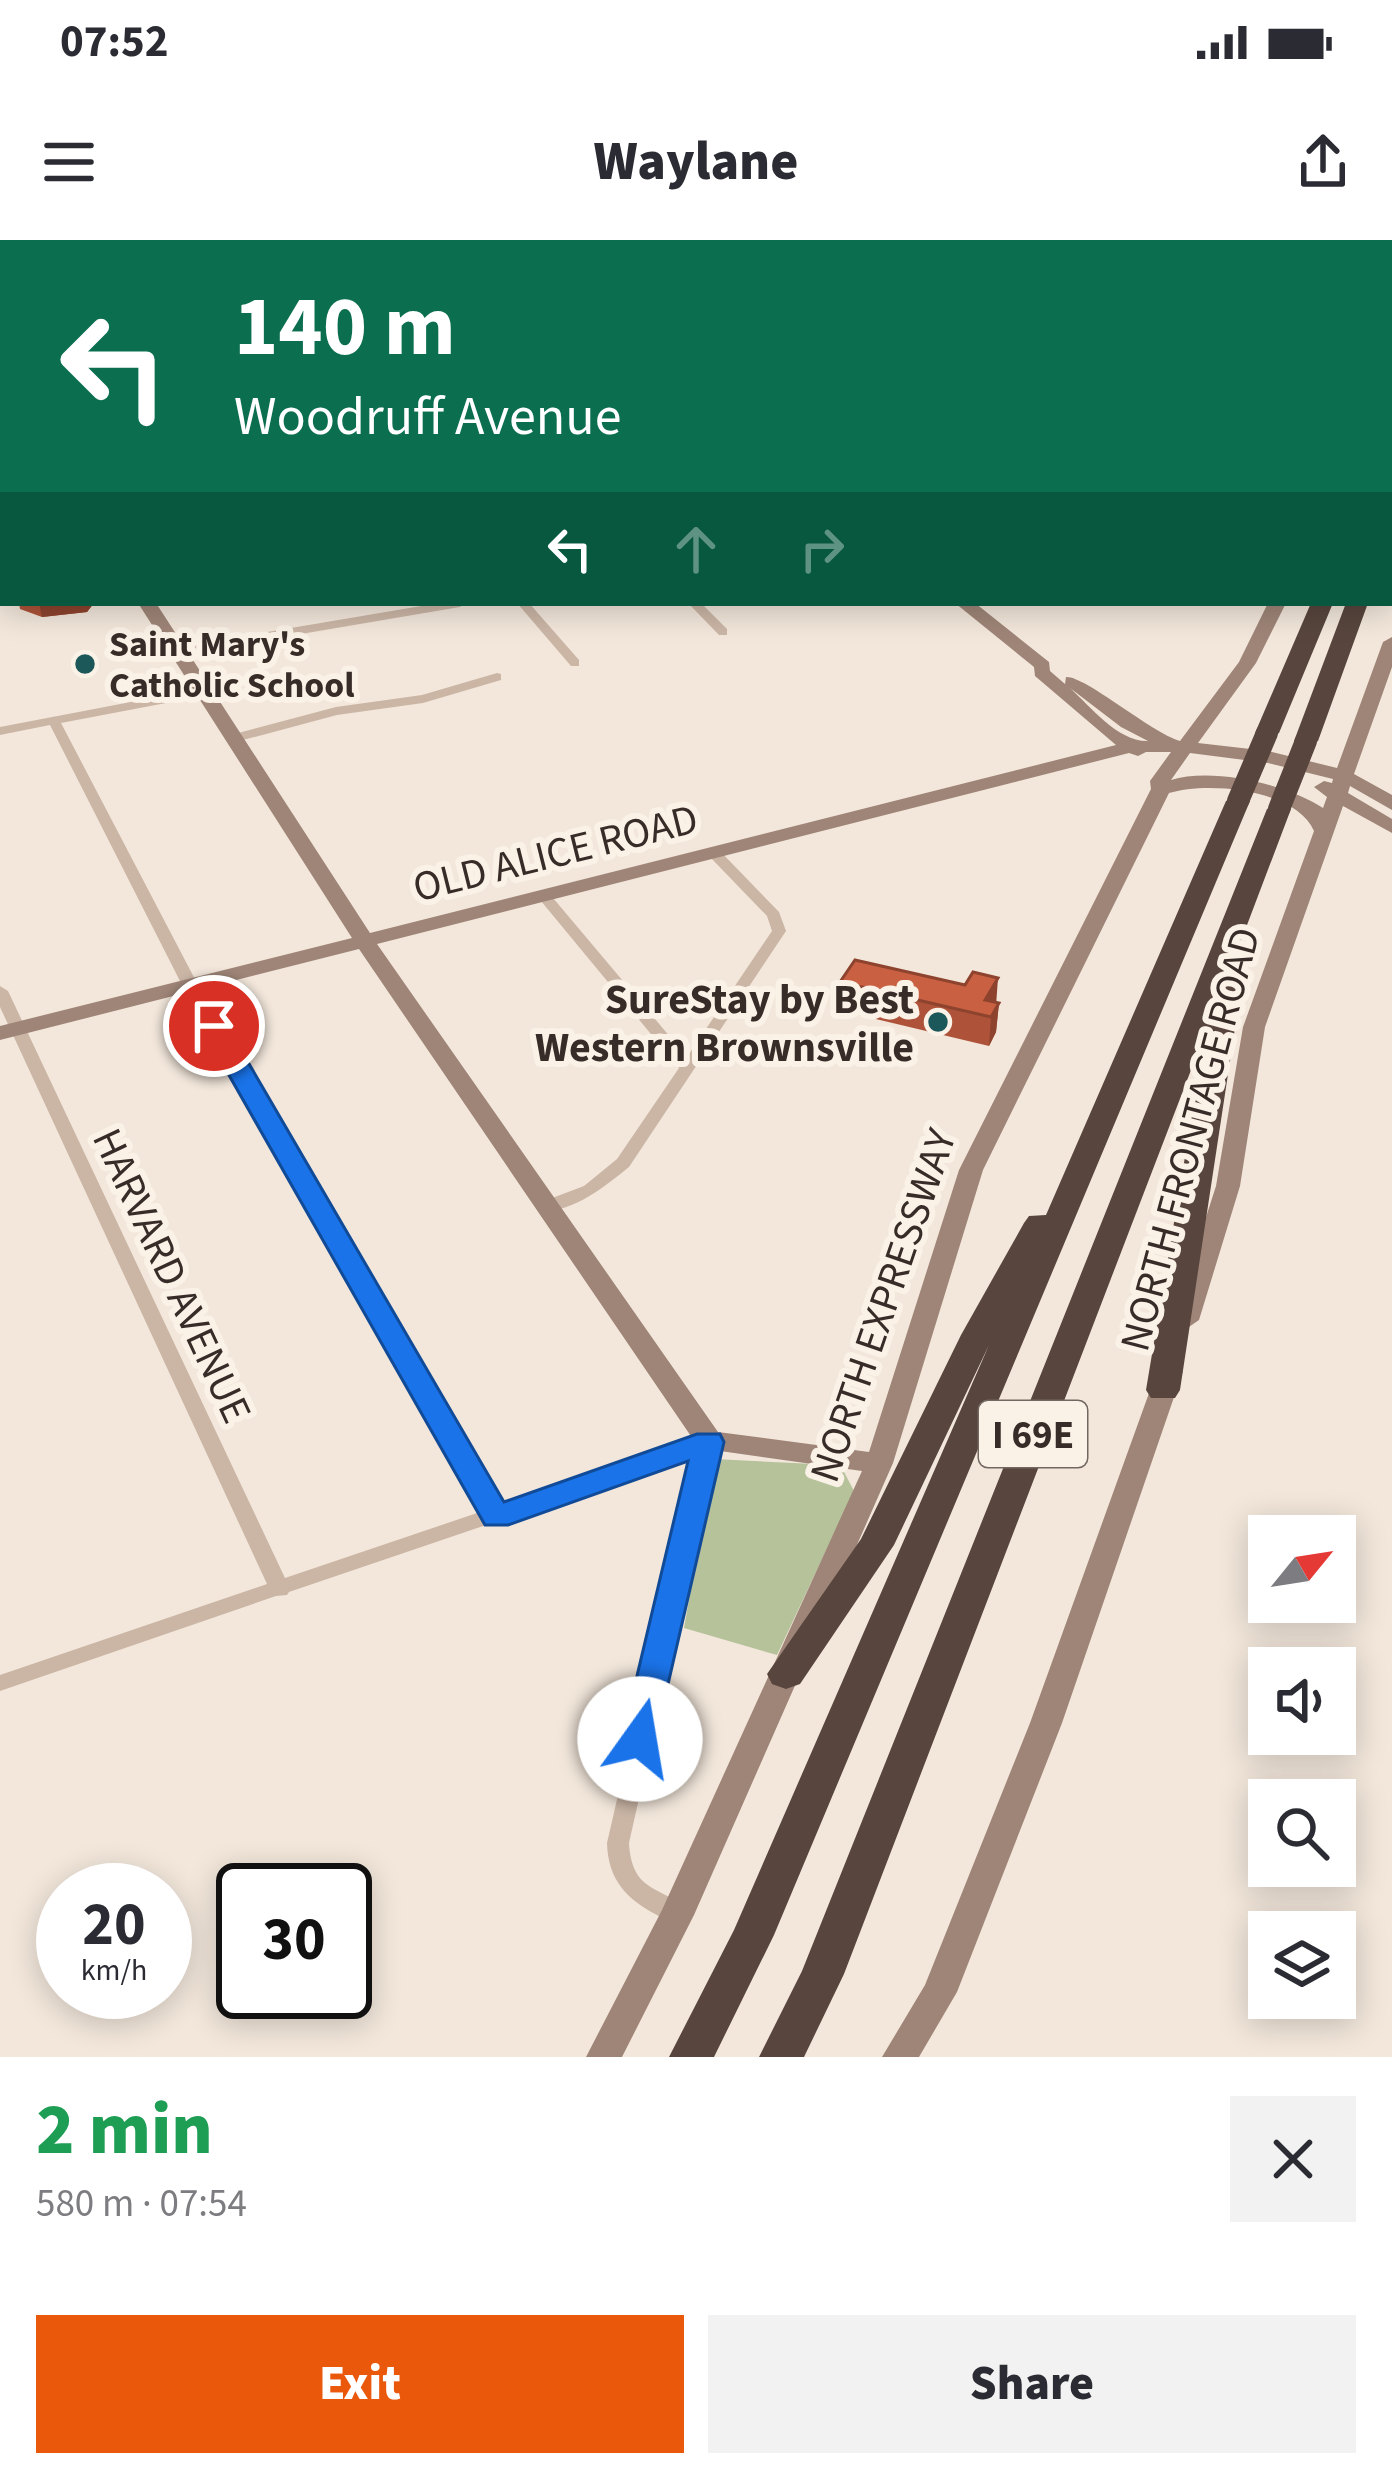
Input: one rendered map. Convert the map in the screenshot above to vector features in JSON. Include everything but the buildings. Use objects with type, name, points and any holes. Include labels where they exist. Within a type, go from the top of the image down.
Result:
[{"type":"highway","name":"I 69E","points":[[691,2057],[753,1935],[1321,606]]},
{"type":"highway","name":"I 69E","points":[[781,2057],[822,1974],[1357,606]]},
{"type":"highway","points":[[1163,1390],[1210,1076],[1245,894]]},
{"type":"highway","points":[[786,1674],[876,1545],[976,1335],[1114,1092]]},
{"type":"main road","points":[[149,606],[183,650],[232,739],[364,940],[709,1442],[879,1462]]},
{"type":"main road","points":[[968,606],[1043,666],[1058,669],[1138,730],[1169,769]]},
{"type":"main road","name":"NORTH EXPRESSWAY","points":[[604,2057],[677,1915],[879,1462],[971,1170],[1169,769],[1247,663],[1275,606]]},
{"type":"main road","name":"NORTH FRONTAGE ROAD","points":[[900,2057],[940,1992],[1046,1723],[1163,1390],[1228,1186],[1254,1028],[1392,642]]},
{"type":"main road","points":[[1043,666],[1041,672],[1130,747],[1190,781],[1292,796],[1316,812],[1325,832]]},
{"type":"main road","points":[[1211,709],[1211,728],[1226,738],[1316,754],[1347,768],[1392,803]]},
{"type":"main road","name":"OLD ALICE ROAD","points":[[9,1031],[1130,747],[1169,769]]},
{"type":"main road","points":[[1169,769],[1347,768]]},
{"type":"main road","points":[[1347,768],[1392,827]]},
{"type":"street","points":[[355,606],[364,617]]},
{"type":"street","points":[[183,650],[200,651],[243,639],[439,606]]},
{"type":"street","points":[[526,606],[575,663]]},
{"type":"street","points":[[697,606],[723,632]]},
{"type":"street","points":[[232,739],[336,711],[423,699],[497,677]]},
{"type":"street","points":[[0,731],[204,692]]},
{"type":"street","points":[[54,721],[190,985],[497,1517]]},
{"type":"street","points":[[545,1207],[590,1190],[614,1173],[778,931],[773,915],[714,853]]},
{"type":"street","points":[[543,895],[688,1068]]},
{"type":"street","name":"HARVARD AVENUE","points":[[0,992],[9,1031],[280,1590]]},
{"type":"street","points":[[0,1683],[709,1442]]},
{"type":"street","points":[[677,1915],[634,1891],[617,1864],[618,1844],[709,1442]]},
{"type":"green space","points":[[714,1459],[835,1465],[854,1491],[777,1655],[684,1628]]},
{"type":"place","name":"Saint Mary's Catholic School","points":[[85,664]]},
{"type":"place","name":"SureStay by Best Western Brownsville","points":[[938,1022]]},
{"type":"route","points":[[214,1026],[497,1517],[709,1442],[640,1739]]}]
